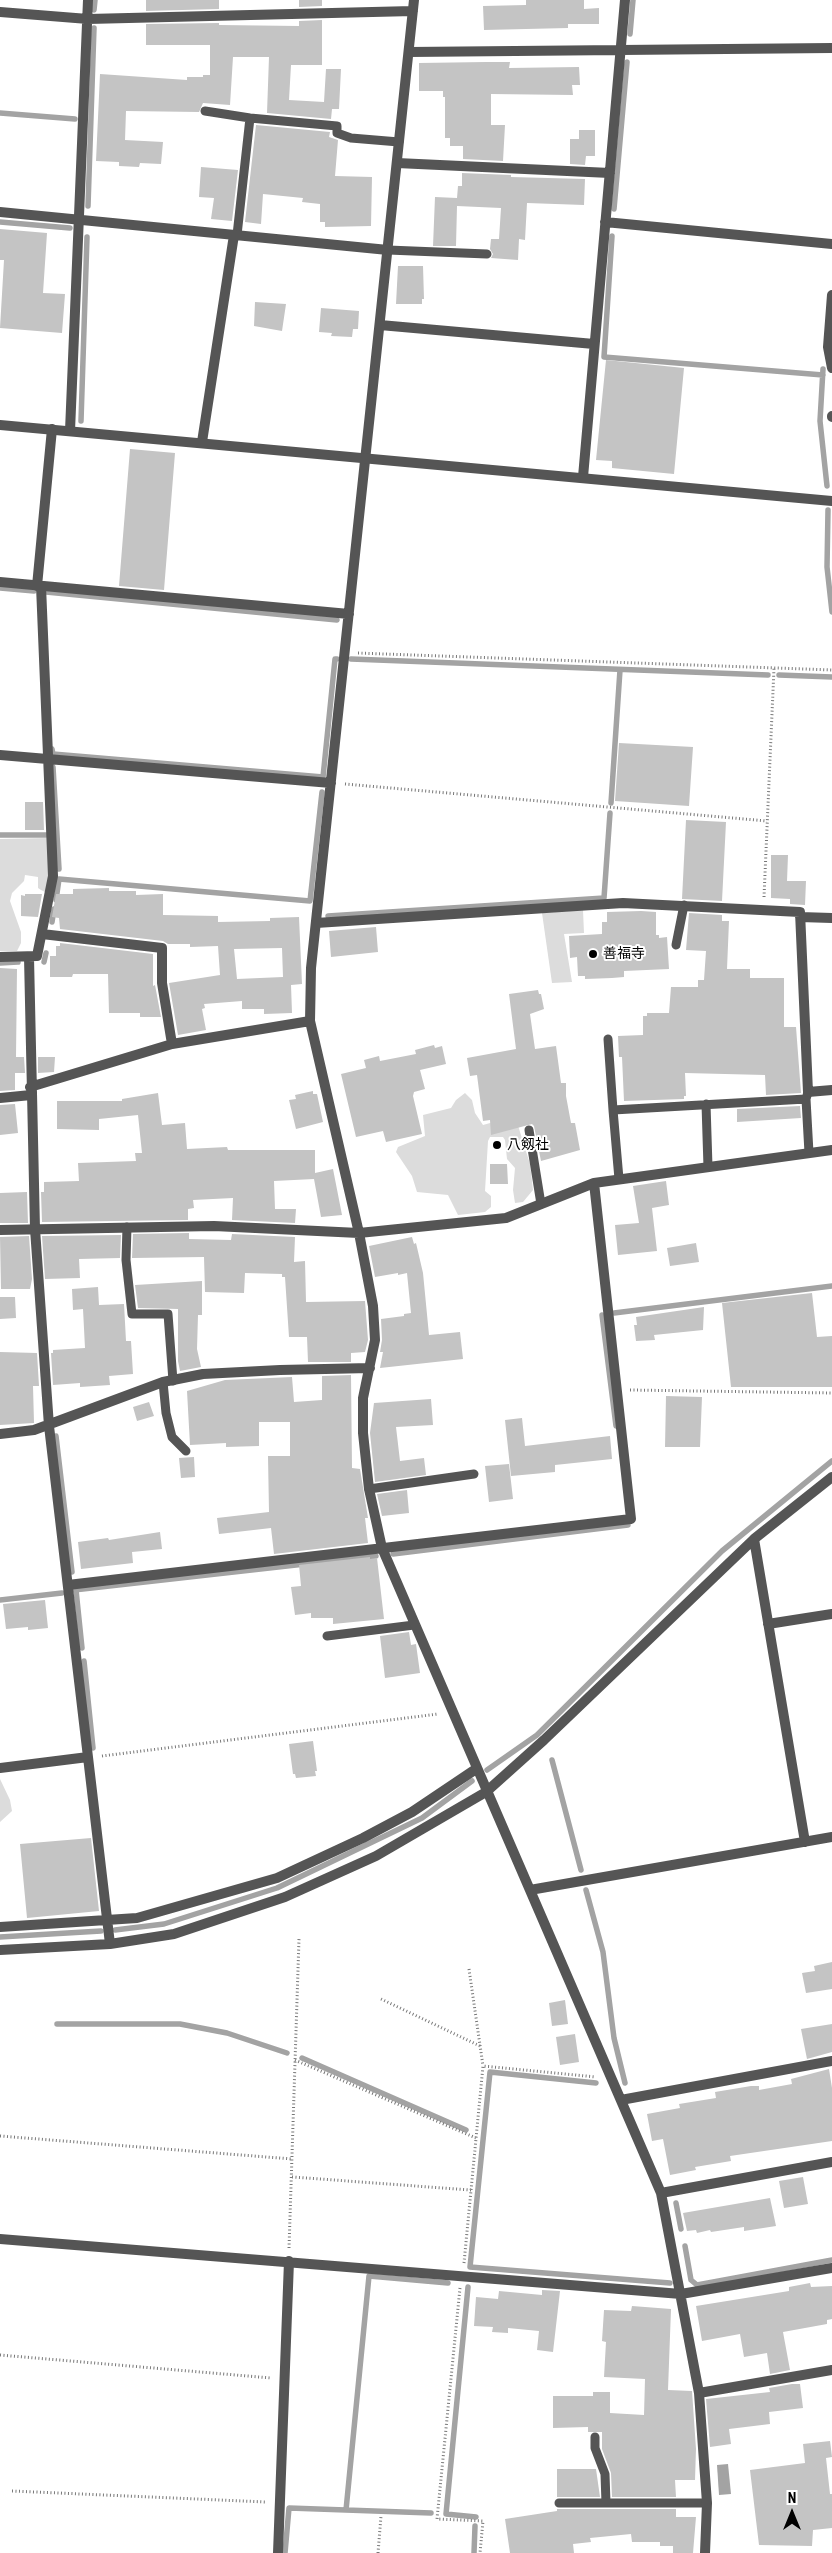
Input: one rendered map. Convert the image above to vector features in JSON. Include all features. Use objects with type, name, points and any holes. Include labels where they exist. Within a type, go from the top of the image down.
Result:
[{"type":"street","points":[[70,431],[88,0]]},
{"type":"street","points":[[414,0],[311,968],[310,1021],[359,1233],[373,1306],[375,1340],[363,1398],[363,1433],[369,1490],[382,1548],[660,2193],[699,2393],[707,2503],[705,2553]]},
{"type":"street","points":[[583,477],[625,0]]},
{"type":"street","points":[[0,12],[88,19],[413,11]]},
{"type":"street","points":[[409,52],[832,48]]},
{"type":"street","points":[[397,163],[610,173]]},
{"type":"street","points":[[0,212],[388,250]]},
{"type":"street","points":[[605,222],[832,244]]},
{"type":"street","points":[[202,442],[235,235]]},
{"type":"street","points":[[832,295],[828,347],[832,368]]},
{"type":"street","points":[[380,325],[594,344]]},
{"type":"street","points":[[0,425],[832,501]]},
{"type":"street","points":[[0,957],[37,956],[54,876],[39,586],[52,429]]},
{"type":"street","points":[[0,582],[349,614]]},
{"type":"street","points":[[0,755],[331,783]]},
{"type":"street","points":[[316,923],[623,902],[800,912],[807,1095],[832,1090]]},
{"type":"street","points":[[800,917],[832,918]]},
{"type":"street","points":[[42,934],[162,948],[162,983],[172,1044]]},
{"type":"street","points":[[29,957],[34,1229],[49,1426],[110,1944]]},
{"type":"street","points":[[0,1098],[30,1091],[172,1044],[310,1021]]},
{"type":"street","points":[[0,1230],[214,1226],[359,1233],[506,1218],[594,1182],[832,1150]]},
{"type":"street","points":[[68,1585],[631,1519],[594,1182]]},
{"type":"street","points":[[0,1434],[34,1430],[49,1426],[168,1382],[203,1374],[370,1368]]},
{"type":"street","points":[[0,1950],[110,1944],[174,1934],[284,1897],[376,1856],[486,1792],[544,1740],[754,1539],[832,1477]]},
{"type":"street","points":[[754,1539],[805,1842]]},
{"type":"street","points":[[768,1624],[832,1614]]},
{"type":"street","points":[[0,1768],[88,1757]]},
{"type":"street","points":[[0,1927],[137,1918],[277,1878],[364,1838],[412,1812],[476,1769]]},
{"type":"street","points":[[530,1890],[832,1837]]},
{"type":"street","points":[[621,2100],[832,2061]]},
{"type":"street","points":[[660,2193],[832,2162]]},
{"type":"street","points":[[0,2239],[681,2294],[832,2268]]},
{"type":"street","points":[[278,2553],[289,2261]]},
{"type":"street","points":[[699,2393],[832,2370]]},
{"type":"lane","points":[[205,111],[250,118],[337,126],[337,133],[350,138],[399,142]]},
{"type":"lane","points":[[235,235],[250,118]]},
{"type":"lane","points":[[388,250],[487,254]]},
{"type":"lane","points":[[676,945],[684,905]]},
{"type":"lane","points":[[608,1039],[619,1179]]},
{"type":"lane","points":[[613,1110],[807,1095],[809,1153]]},
{"type":"lane","points":[[706,1104],[708,1167]]},
{"type":"lane","points":[[529,1130],[541,1204]]},
{"type":"lane","points":[[127,1227],[126,1260],[132,1314],[168,1314],[166,1413],[172,1437],[186,1451]]},
{"type":"lane","points":[[369,1490],[474,1474]]},
{"type":"lane","points":[[327,1636],[414,1625]]},
{"type":"lane","points":[[595,2437],[595,2448],[604,2474],[606,2503]]},
{"type":"lane","points":[[559,2503],[707,2503]]},
{"type":"path","points":[[345,653],[832,670]]},
{"type":"path","points":[[764,910],[774,668]]},
{"type":"path","points":[[331,783],[767,821]]},
{"type":"path","points":[[617,1390],[832,1393]]},
{"type":"path","points":[[88,1757],[452,1713]]},
{"type":"path","points":[[289,2261],[299,1939]]},
{"type":"path","points":[[469,1969],[483,2066],[436,2519],[483,2521],[480,2553]]},
{"type":"path","points":[[381,1999],[480,2046]]},
{"type":"path","points":[[295,2060],[476,2138]]},
{"type":"path","points":[[483,2066],[610,2079]]},
{"type":"path","points":[[0,2136],[292,2159]]},
{"type":"path","points":[[292,2177],[471,2190]]},
{"type":"path","points":[[0,2355],[285,2379]]},
{"type":"path","points":[[12,2491],[281,2502]]},
{"type":"path","points":[[378,2553],[381,2516]]},
{"type":"shaded area","points":[[48,838],[48,886],[45,892],[38,888],[38,877],[25,875],[24,881],[12,893],[10,901],[21,932],[21,943],[17,951],[0,951],[0,839]]},
{"type":"shaded area","points":[[583,910],[584,933],[564,934],[572,982],[552,983],[542,913]]},
{"type":"shaded area","points":[[465,1093],[472,1100],[475,1113],[483,1125],[515,1116],[530,1164],[533,1190],[523,1202],[515,1203],[513,1190],[515,1168],[507,1159],[503,1137],[490,1137],[488,1141],[485,1191],[491,1196],[491,1207],[485,1212],[458,1215],[448,1195],[417,1192],[412,1176],[396,1152],[398,1147],[425,1136],[423,1115],[451,1108],[456,1100]]},
{"type":"shaded area","points":[[0,1779],[10,1800],[12,1811],[0,1822]]},
{"type":"shaded area","points":[[728,2464],[731,2494],[719,2495],[717,2465]]},
{"type":"building","points":[[146,0],[219,0],[219,9],[146,11]]},
{"type":"building","points":[[299,0],[322,0],[322,6],[299,7]]},
{"type":"building","points":[[526,0],[584,0],[584,9],[599,8],[599,24],[568,24],[568,28],[484,30],[483,6],[526,5]]},
{"type":"building","points":[[322,20],[322,65],[291,65],[289,100],[324,102],[326,69],[341,69],[339,109],[332,109],[331,119],[267,113],[269,57],[233,57],[230,105],[203,103],[199,112],[126,111],[125,140],[163,142],[161,164],[140,163],[139,167],[119,166],[119,162],[96,161],[100,74],[187,80],[187,77],[210,75],[210,45],[146,45],[146,24],[219,23],[219,25],[299,26],[299,21]]},
{"type":"building","points":[[510,62],[509,68],[579,67],[580,85],[572,85],[573,95],[491,94],[491,125],[505,125],[503,161],[463,159],[463,146],[450,146],[450,138],[445,138],[445,97],[443,97],[443,91],[419,91],[419,63]]},
{"type":"building","points":[[256,125],[330,132],[329,137],[338,140],[335,176],[372,177],[371,226],[325,227],[325,222],[320,222],[320,204],[302,202],[303,198],[263,194],[261,224],[245,222]]},
{"type":"building","points":[[579,130],[595,130],[595,156],[586,156],[585,165],[570,164],[570,139],[579,139]]},
{"type":"building","points":[[201,167],[238,170],[232,221],[211,219],[214,198],[199,197]]},
{"type":"building","points":[[462,173],[511,175],[511,177],[585,179],[584,205],[527,203],[525,240],[519,239],[518,260],[491,258],[493,254],[490,249],[491,239],[499,239],[501,208],[457,206],[456,246],[433,246],[435,197],[457,198],[458,186],[462,186]]},
{"type":"building","points":[[0,229],[47,233],[43,293],[65,294],[62,333],[0,328],[4,260],[0,260]]},
{"type":"building","points":[[398,266],[423,266],[424,299],[422,299],[422,304],[396,304]]},
{"type":"building","points":[[255,302],[286,304],[282,331],[254,326]]},
{"type":"building","points":[[321,308],[359,311],[358,329],[353,329],[352,337],[331,336],[332,333],[319,332]]},
{"type":"building","points":[[606,360],[684,368],[674,474],[612,468],[612,461],[596,460]]},
{"type":"building","points":[[130,449],[175,453],[164,590],[119,586]]},
{"type":"building","points":[[619,743],[693,747],[689,806],[615,801]]},
{"type":"building","points":[[25,802],[43,802],[44,830],[25,830]]},
{"type":"building","points":[[686,820],[726,822],[722,901],[682,899]]},
{"type":"building","points":[[771,855],[788,855],[787,881],[806,881],[805,905],[790,904],[790,899],[771,898]]},
{"type":"building","points":[[109,888],[109,891],[136,891],[136,895],[163,894],[163,915],[218,916],[218,922],[270,921],[270,918],[299,917],[302,984],[291,985],[292,1013],[264,1014],[264,1009],[242,1009],[242,1001],[204,1004],[205,1008],[202,1009],[206,1030],[178,1035],[169,983],[220,975],[218,946],[190,947],[190,944],[168,944],[163,941],[60,929],[59,918],[52,917],[56,894],[73,894],[73,889]],"holes":[[[282,948],[283,977],[237,979],[234,949]]]},
{"type":"building","points":[[25,894],[42,894],[38,917],[21,916],[21,895],[25,896]]},
{"type":"building","points":[[607,912],[656,912],[656,935],[659,935],[659,938],[667,937],[669,969],[624,971],[624,977],[612,978],[585,979],[585,976],[578,976],[577,957],[570,958],[569,936],[602,934],[602,922],[607,922]]},
{"type":"building","points":[[689,913],[722,915],[722,921],[729,921],[727,969],[750,969],[750,978],[784,978],[784,1027],[796,1027],[801,1093],[766,1095],[765,1075],[685,1073],[686,1096],[684,1096],[684,1099],[624,1101],[622,1057],[619,1057],[618,1036],[643,1035],[643,1016],[647,1016],[647,1013],[669,1013],[671,987],[698,987],[698,980],[704,980],[706,951],[686,950]]},
{"type":"building","points":[[376,927],[378,952],[331,957],[329,931]]},
{"type":"building","points":[[60,943],[153,954],[153,986],[155,985],[161,1017],[140,1017],[140,1013],[109,1013],[108,974],[73,974],[72,977],[50,977],[50,956],[56,956],[56,946],[60,946]]},
{"type":"building","points":[[0,968],[17,969],[16,1057],[24,1057],[25,1073],[15,1073],[15,1090],[0,1091]]},
{"type":"building","points":[[538,990],[539,994],[541,994],[544,1009],[530,1014],[535,1049],[556,1046],[561,1083],[566,1083],[566,1096],[571,1123],[575,1123],[580,1150],[541,1161],[532,1124],[491,1135],[490,1120],[483,1121],[477,1075],[470,1076],[467,1058],[516,1049],[509,994]]},
{"type":"building","points":[[434,1045],[435,1048],[442,1046],[446,1064],[420,1070],[425,1089],[414,1092],[413,1096],[422,1134],[386,1142],[383,1131],[356,1137],[341,1074],[366,1068],[364,1060],[379,1056],[380,1061],[416,1054],[415,1050]]},
{"type":"building","points":[[38,1057],[55,1057],[54,1072],[38,1073]]},
{"type":"building","points":[[313,1091],[313,1094],[317,1094],[323,1122],[296,1129],[289,1100],[296,1099],[295,1095]]},
{"type":"building","points":[[158,1093],[162,1125],[185,1123],[187,1149],[227,1147],[228,1150],[315,1150],[315,1173],[333,1169],[342,1215],[321,1217],[314,1179],[274,1181],[275,1209],[296,1209],[295,1223],[232,1220],[233,1198],[193,1200],[194,1208],[188,1209],[188,1220],[42,1222],[41,1192],[44,1192],[44,1182],[79,1181],[78,1163],[136,1161],[135,1153],[142,1153],[138,1115],[99,1119],[99,1130],[57,1129],[57,1101],[122,1101],[122,1099]]},
{"type":"building","points":[[15,1104],[18,1133],[0,1135],[0,1105]]},
{"type":"building","points":[[800,1106],[801,1118],[737,1122],[737,1109]]},
{"type":"building","points":[[490,1164],[507,1164],[508,1184],[490,1184]]},
{"type":"building","points":[[666,1181],[669,1205],[652,1208],[657,1251],[618,1255],[615,1225],[639,1223],[633,1186]]},
{"type":"building","points":[[27,1192],[28,1223],[0,1223],[0,1193]]},
{"type":"building","points":[[189,1233],[189,1239],[231,1240],[232,1234],[295,1237],[294,1262],[305,1261],[306,1302],[365,1301],[368,1340],[365,1352],[351,1353],[351,1362],[308,1362],[307,1337],[289,1337],[285,1277],[282,1277],[282,1274],[245,1273],[244,1293],[205,1292],[204,1257],[132,1258],[133,1234]]},
{"type":"building","points":[[121,1235],[120,1258],[79,1259],[80,1278],[45,1279],[42,1236]]},
{"type":"building","points":[[29,1236],[32,1279],[30,1289],[1,1289],[0,1237]]},
{"type":"building","points":[[412,1237],[414,1244],[416,1243],[423,1273],[429,1335],[460,1332],[463,1359],[380,1368],[383,1352],[380,1352],[382,1340],[381,1319],[404,1316],[404,1314],[411,1313],[407,1273],[375,1277],[369,1246]]},
{"type":"building","points":[[696,1243],[699,1262],[670,1266],[667,1248]]},
{"type":"building","points":[[202,1281],[202,1315],[198,1315],[197,1349],[201,1367],[180,1371],[178,1361],[178,1309],[138,1308],[135,1285]]},
{"type":"building","points":[[98,1287],[99,1305],[124,1304],[126,1341],[131,1341],[133,1374],[109,1376],[110,1385],[80,1387],[80,1383],[53,1385],[51,1353],[53,1353],[53,1350],[85,1348],[83,1309],[73,1310],[72,1289]]},
{"type":"building","points":[[812,1293],[817,1337],[832,1336],[832,1387],[731,1387],[722,1303]]},
{"type":"building","points":[[0,1297],[15,1297],[16,1318],[0,1319]]},
{"type":"building","points":[[704,1307],[703,1330],[654,1335],[655,1340],[636,1341],[634,1325],[637,1325],[636,1317]]},
{"type":"building","points":[[0,1352],[37,1353],[39,1386],[33,1386],[34,1423],[0,1425]]},
{"type":"building","points":[[351,1375],[352,1468],[360,1469],[368,1518],[365,1518],[368,1543],[274,1554],[271,1528],[219,1534],[217,1518],[269,1512],[268,1456],[290,1456],[290,1422],[259,1422],[259,1446],[226,1447],[226,1443],[190,1445],[187,1391],[225,1380],[292,1377],[294,1402],[322,1400],[322,1376]]},
{"type":"building","points":[[666,1396],[702,1397],[700,1447],[665,1447]]},
{"type":"building","points":[[431,1399],[433,1425],[396,1427],[400,1461],[424,1458],[426,1475],[375,1482],[370,1433],[374,1403]]},
{"type":"building","points":[[149,1402],[154,1416],[137,1421],[133,1407]]},
{"type":"building","points":[[522,1418],[525,1446],[610,1436],[612,1459],[555,1465],[555,1472],[511,1476],[505,1420]]},
{"type":"building","points":[[194,1457],[195,1477],[181,1478],[179,1458]]},
{"type":"building","points":[[509,1464],[513,1499],[489,1502],[485,1466]]},
{"type":"building","points":[[407,1490],[409,1513],[382,1516],[377,1494]]},
{"type":"building","points":[[160,1532],[162,1549],[132,1552],[133,1563],[81,1569],[78,1542],[108,1538],[109,1540]]},
{"type":"building","points":[[370,1557],[370,1559],[377,1558],[384,1619],[333,1624],[333,1618],[311,1618],[311,1613],[295,1615],[291,1587],[301,1586],[299,1565]]},
{"type":"building","points":[[45,1600],[48,1628],[28,1630],[28,1627],[6,1629],[3,1604]]},
{"type":"building","points":[[409,1632],[411,1645],[416,1644],[420,1673],[385,1678],[380,1636]]},
{"type":"building","points":[[313,1741],[316,1776],[296,1778],[295,1774],[293,1774],[289,1744]]},
{"type":"building","points":[[91,1838],[99,1911],[27,1918],[20,1844]]},
{"type":"building","points":[[832,1962],[832,1989],[806,1993],[802,1973],[815,1971],[814,1966]]},
{"type":"building","points":[[565,2000],[568,2024],[552,2026],[549,2003]]},
{"type":"building","points":[[832,2024],[832,2052],[807,2059],[801,2029]]},
{"type":"building","points":[[575,2034],[579,2062],[560,2065],[556,2037]]},
{"type":"building","points":[[829,2069],[832,2088],[832,2141],[730,2156],[731,2161],[695,2167],[696,2170],[670,2175],[663,2139],[652,2141],[647,2114],[680,2108],[679,2104],[716,2098],[715,2092],[751,2086],[759,2086],[759,2090],[792,2084],[791,2079]]},
{"type":"building","points":[[803,2177],[808,2204],[784,2208],[779,2181]]},
{"type":"building","points":[[770,2198],[776,2226],[744,2231],[744,2227],[697,2233],[696,2230],[687,2231],[683,2213]]},
{"type":"building","points":[[810,2283],[811,2287],[832,2286],[832,2319],[827,2320],[827,2324],[783,2332],[790,2370],[770,2374],[767,2353],[744,2357],[740,2334],[702,2341],[696,2306],[789,2291],[789,2287]]},
{"type":"building","points":[[542,2290],[560,2291],[553,2352],[537,2350],[539,2331],[508,2328],[508,2333],[492,2332],[493,2327],[474,2326],[476,2297],[498,2299],[499,2291],[542,2295]]},
{"type":"building","points":[[632,2306],[671,2309],[668,2390],[692,2391],[696,2449],[695,2480],[675,2480],[676,2497],[612,2497],[611,2473],[602,2449],[602,2432],[588,2432],[588,2427],[553,2428],[553,2396],[593,2396],[593,2392],[610,2392],[610,2413],[644,2415],[645,2379],[604,2377],[606,2342],[602,2341],[604,2310],[631,2311]]},
{"type":"building","points":[[800,2384],[803,2408],[769,2412],[770,2424],[729,2429],[731,2444],[710,2447],[706,2399],[770,2392],[769,2388]]},
{"type":"building","points":[[830,2441],[832,2457],[826,2458],[830,2494],[832,2494],[832,2528],[813,2530],[812,2546],[759,2545],[750,2470],[805,2463],[803,2444]]},
{"type":"building","points":[[557,2469],[596,2469],[600,2497],[557,2497]]},
{"type":"building","points":[[557,2509],[676,2509],[676,2517],[696,2517],[693,2553],[673,2553],[673,2546],[660,2546],[660,2542],[632,2542],[631,2534],[590,2538],[591,2542],[573,2544],[574,2553],[510,2553],[505,2519],[557,2511]]},
{"type":"waterway","points":[[94,10],[95,0]]},
{"type":"waterway","points":[[630,34],[633,0]]},
{"type":"waterway","points":[[88,206],[94,28]]},
{"type":"waterway","points":[[614,209],[627,62]]},
{"type":"waterway","points":[[0,113],[75,119]]},
{"type":"waterway","points":[[0,222],[70,228]]},
{"type":"waterway","points":[[612,236],[604,357],[823,375]]},
{"type":"waterway","points":[[81,421],[87,237]]},
{"type":"waterway","points":[[823,369],[820,421],[827,486]]},
{"type":"waterway","points":[[828,510],[827,567],[832,612]]},
{"type":"waterway","points":[[0,588],[34,591]]},
{"type":"waterway","points":[[46,592],[337,620]]},
{"type":"waterway","points":[[52,749],[53,754],[323,777],[335,659],[337,659]]},
{"type":"waterway","points":[[351,659],[768,675]]},
{"type":"waterway","points":[[611,803],[620,670]]},
{"type":"waterway","points":[[779,675],[832,677]]},
{"type":"waterway","points":[[53,767],[59,869]]},
{"type":"waterway","points":[[56,900],[59,879],[310,901],[322,792]]},
{"type":"waterway","points":[[328,916],[604,898],[610,813]]},
{"type":"waterway","points":[[0,835],[47,835]]},
{"type":"waterway","points":[[52,922],[54,909]]},
{"type":"waterway","points":[[44,962],[46,953]]},
{"type":"waterway","points":[[0,963],[18,962]]},
{"type":"waterway","points":[[614,1313],[832,1286]]},
{"type":"waterway","points":[[602,1315],[616,1426]]},
{"type":"waterway","points":[[56,1436],[72,1572]]},
{"type":"waterway","points":[[487,1770],[537,1735],[722,1551],[832,1461]]},
{"type":"waterway","points":[[393,1554],[628,1525]]},
{"type":"waterway","points":[[74,1590],[376,1556]]},
{"type":"waterway","points":[[76,1590],[82,1648]]},
{"type":"waterway","points":[[0,1600],[62,1593]]},
{"type":"waterway","points":[[84,1661],[93,1748]]},
{"type":"waterway","points":[[552,1760],[581,1870]]},
{"type":"waterway","points":[[115,1930],[164,1924],[277,1888],[422,1818],[472,1781]]},
{"type":"waterway","points":[[586,1890],[603,1952],[614,2038],[625,2083]]},
{"type":"waterway","points":[[0,1937],[101,1931]]},
{"type":"waterway","points":[[57,2024],[180,2024],[227,2033],[287,2053]]},
{"type":"waterway","points":[[302,2058],[466,2130]]},
{"type":"waterway","points":[[596,2083],[490,2072],[470,2267],[670,2283]]},
{"type":"waterway","points":[[676,2203],[681,2229]]},
{"type":"waterway","points":[[685,2246],[691,2280],[697,2285],[832,2260]]},
{"type":"waterway","points":[[346,2510],[369,2276],[448,2283]]},
{"type":"waterway","points":[[468,2287],[446,2514],[476,2517]]},
{"type":"waterway","points":[[285,2553],[289,2508],[431,2513]]},
{"type":"waterway","points":[[474,2553],[475,2526]]},
{"type":"place","name":"善福寺","points":[[593,954]]},
{"type":"place","name":"八剱社","points":[[497,1145]]}]
